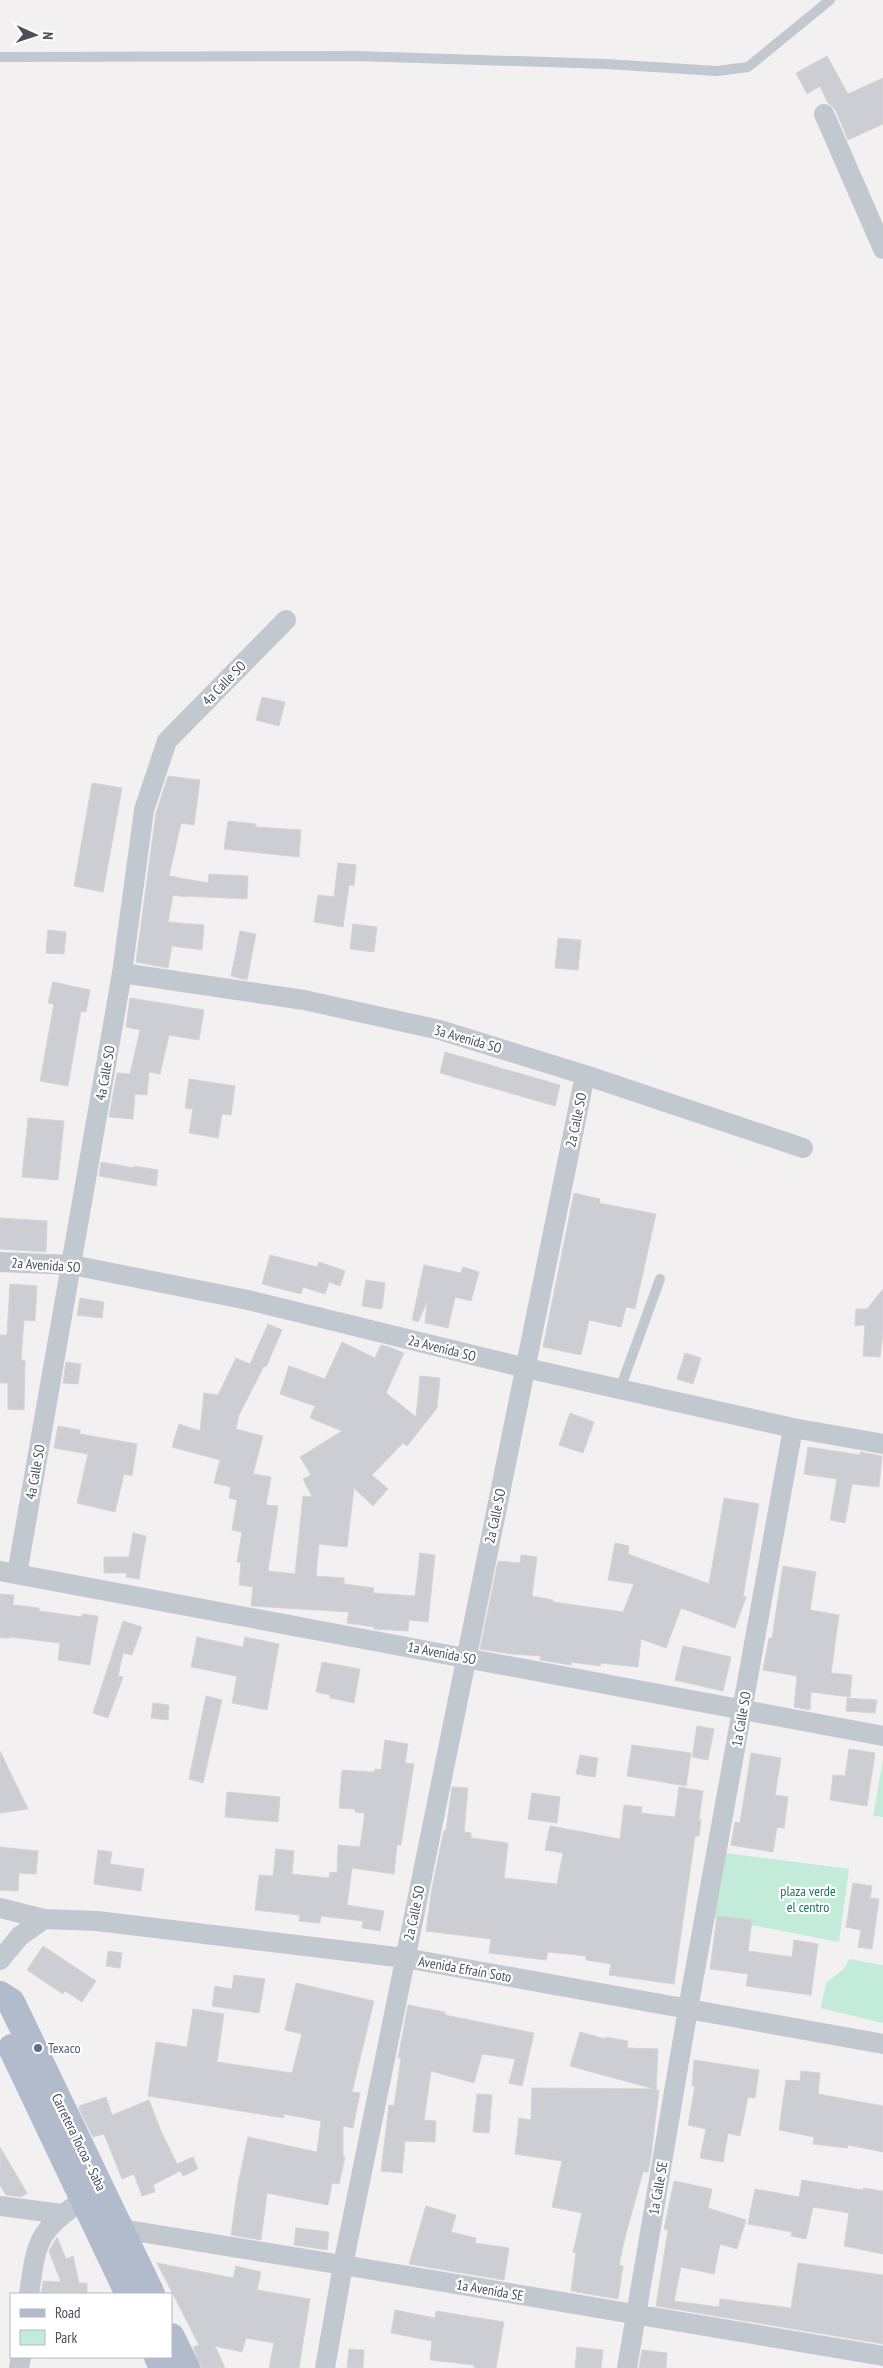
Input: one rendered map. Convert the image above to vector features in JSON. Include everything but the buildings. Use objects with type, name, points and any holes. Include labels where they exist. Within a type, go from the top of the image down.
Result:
[{"type":"main road","name":"Carretera Tocoa - Saba","points":[[0,1995],[11,2002],[109,2227],[129,2293]]},
{"type":"main road","name":"Carretera Tocoa - Saba","points":[[0,2022],[73,2207],[109,2227],[150,2293]]},
{"type":"main road","points":[[172,2339],[186,2368]]},
{"type":"street","points":[[824,114],[883,249]]},
{"type":"street","name":"4a Calle SO","points":[[9,1572],[72,1265],[122,973],[144,810],[168,742],[286,620]]},
{"type":"street","name":"3a Avenida SO","points":[[122,973],[304,1000],[440,1030],[586,1074],[803,1148]]},
{"type":"street","name":"2a Calle SO","points":[[326,2368],[343,2265],[586,1074]]},
{"type":"street","name":"2a Avenida SO","points":[[0,1262],[72,1265],[248,1300],[526,1368],[793,1428],[883,1444]]},
{"type":"street","name":"1a Calle SO","points":[[688,2009],[793,1428]]},
{"type":"street","name":"1a Avenida SO","points":[[9,1572],[883,1736]]},
{"type":"street","name":"Avenida Efraín Soto","points":[[0,1908],[44,1919],[97,1921],[405,1958],[883,2044]]},
{"type":"street","points":[[0,1960],[20,1936],[44,1919]]},
{"type":"street","name":"1a Calle SE","points":[[627,2368],[688,2009]]},
{"type":"street","points":[[0,2206],[73,2207]]},
{"type":"street","points":[[29,2293],[35,2252],[42,2234],[73,2207]]},
{"type":"street","name":"1a Avenida SE","points":[[109,2227],[883,2356]]},
{"type":"lane","points":[[0,57],[356,56],[606,64],[717,71],[748,67],[830,0]]},
{"type":"lane","points":[[620,1389],[660,1279]]},
{"type":"green space","points":[[883,1760],[883,1817],[873,1816]]},
{"type":"green space","name":"plaza verde el centro","points":[[724,1853],[849,1869],[839,1942],[710,1917]]},
{"type":"green space","points":[[849,1959],[883,1965],[883,2023],[821,2008],[826,1983],[844,1969]]},
{"type":"place","name":"Texaco","points":[[38,2048]]}]
